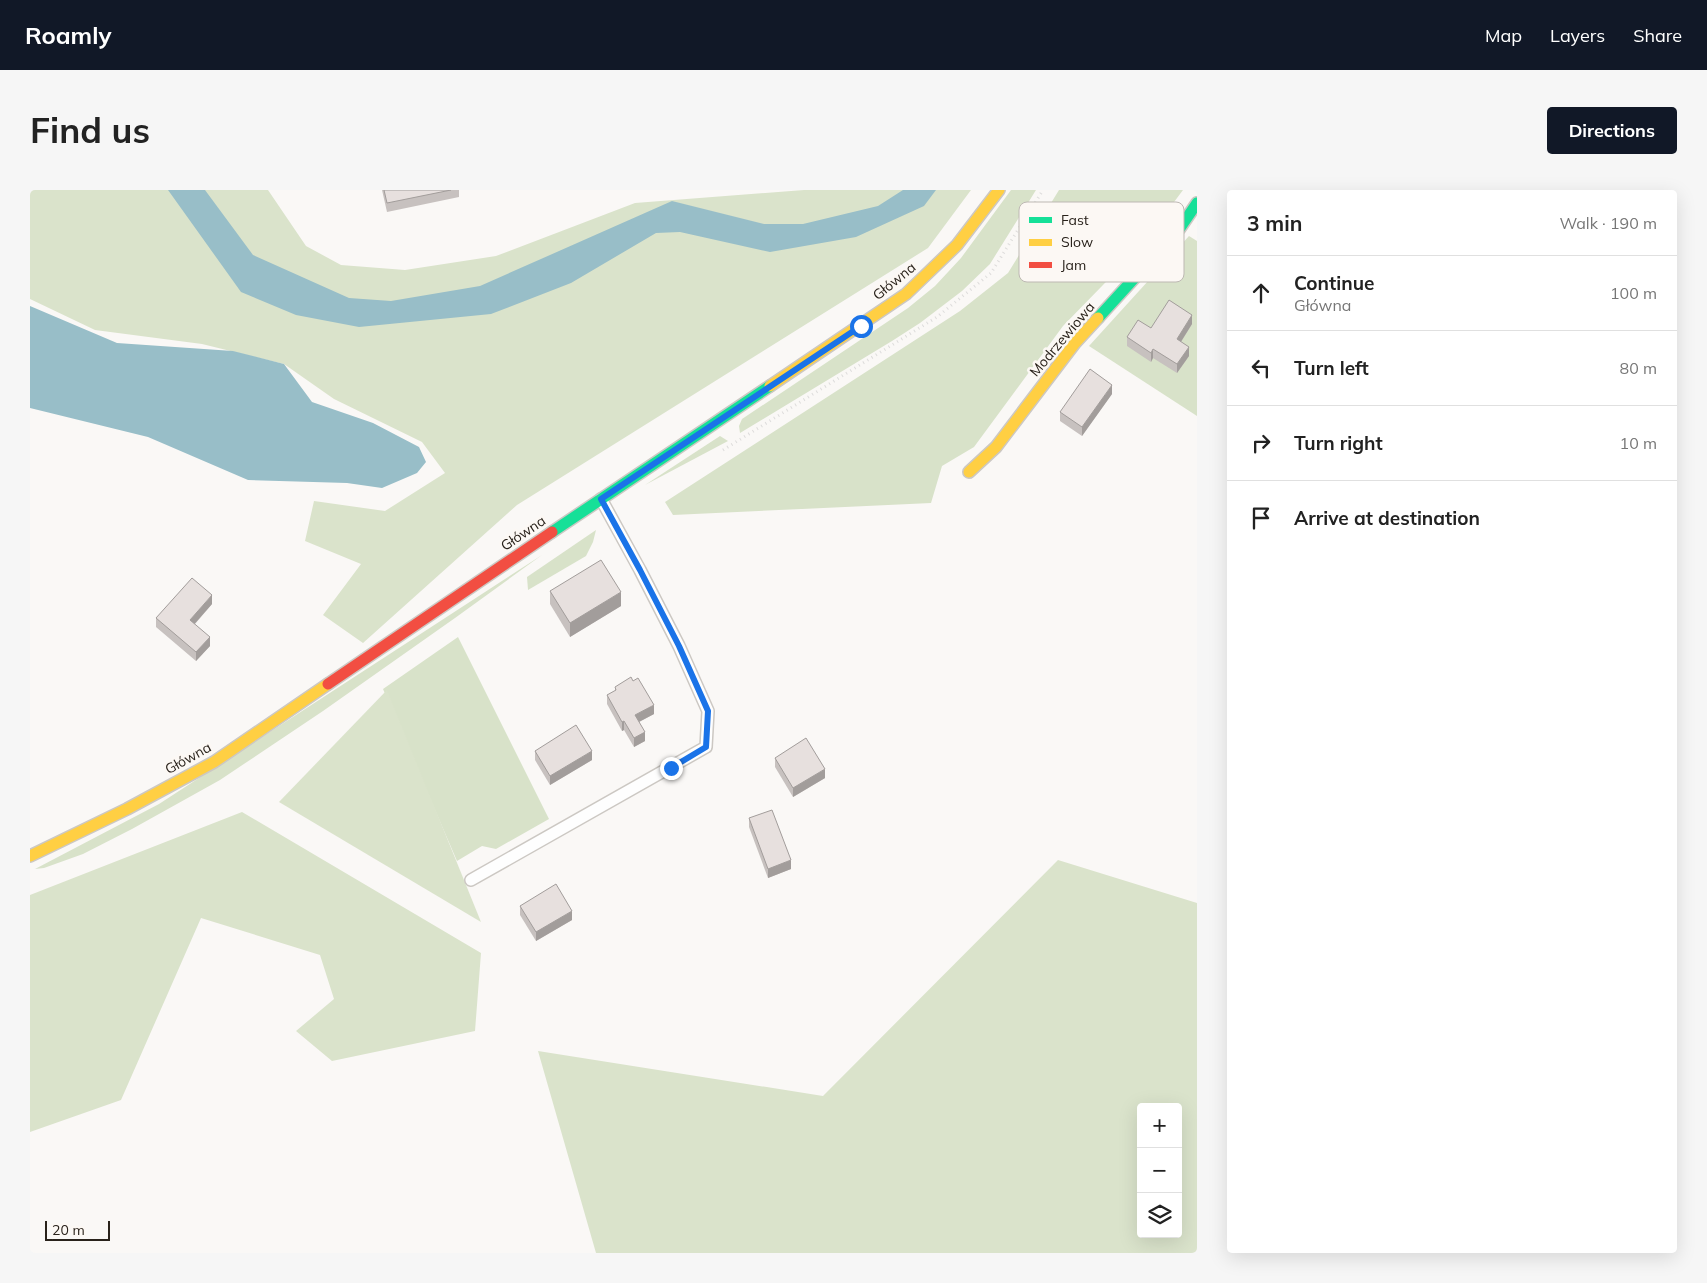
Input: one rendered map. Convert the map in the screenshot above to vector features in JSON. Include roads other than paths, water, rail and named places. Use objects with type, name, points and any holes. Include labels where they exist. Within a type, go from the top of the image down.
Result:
[{"type":"street","name":"Główna","points":[[30,856],[127,809],[214,762],[601,499],[861,326],[906,294],[957,245],[999,190]]},
{"type":"street","name":"Modrzewiowa","points":[[1184,222],[1197,203]]},
{"type":"street","name":"Modrzewiowa","points":[[969,472],[996,447],[1076,343],[1131,282]]},
{"type":"lane","points":[[471,880],[706,747],[708,711],[675,638],[601,499]]},
{"type":"water","points":[[168,190],[205,190],[253,255],[349,298],[391,301],[480,286],[672,201],[764,224],[803,224],[878,206],[903,190],[936,190],[924,206],[856,237],[770,252],[680,232],[656,233],[571,283],[491,314],[359,327],[296,315],[241,292]]},
{"type":"water","points":[[30,306],[117,343],[233,351],[284,364],[312,402],[373,423],[419,447],[426,462],[417,473],[382,488],[347,483],[248,480],[148,437],[30,408]]}]
